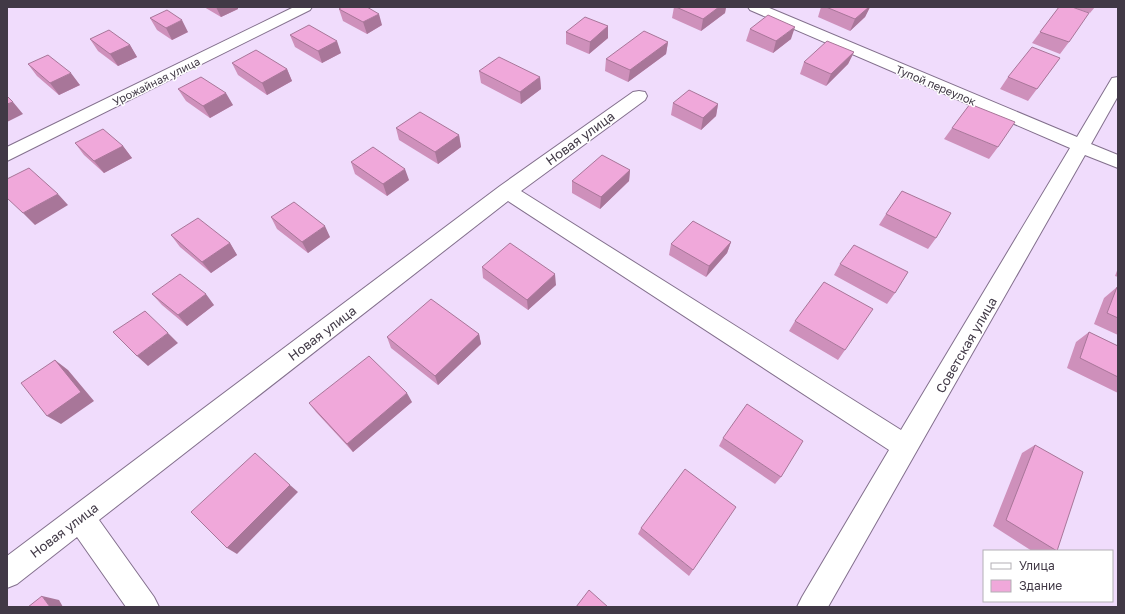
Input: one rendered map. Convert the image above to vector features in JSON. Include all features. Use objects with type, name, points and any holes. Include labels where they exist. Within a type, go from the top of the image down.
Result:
[{"type":"street","name":"Урожайная улица","points":[[7,155],[305,7]]},
{"type":"street","name":"Тупой переулок","points":[[755,7],[1118,162]]},
{"type":"street","name":"Советская улица","points":[[812,607],[1118,82]]},
{"type":"street","name":"Новая улица","points":[[7,574],[507,192],[639,96]]},
{"type":"street","points":[[507,192],[906,447]]},
{"type":"street","points":[[80,518],[144,607]]},
{"type":"building","points":[[342,7],[367,7],[379,14],[363,22],[339,9]]},
{"type":"building","points":[[676,7],[719,7],[703,19]]},
{"type":"building","points":[[826,7],[869,7],[855,19]]},
{"type":"building","points":[[1059,7],[1072,7],[1089,13],[1069,42],[1040,32]]},
{"type":"building","points":[[167,10],[182,20],[166,28],[150,18]]},
{"type":"building","points":[[768,15],[795,27],[776,41],[750,29]]},
{"type":"building","points":[[585,17],[608,26],[590,42],[566,32]]},
{"type":"building","points":[[309,25],[337,41],[318,51],[290,35]]},
{"type":"building","points":[[109,30],[130,45],[110,54],[90,39]]},
{"type":"building","points":[[644,31],[668,42],[630,70],[606,59]]},
{"type":"building","points":[[827,41],[854,52],[831,74],[804,62]]},
{"type":"building","points":[[1032,47],[1060,58],[1037,89],[1008,77]]},
{"type":"building","points":[[256,50],[287,69],[262,83],[232,63]]},
{"type":"building","points":[[48,55],[71,73],[50,83],[28,64]]},
{"type":"building","points":[[499,57],[540,77],[520,92],[479,71]]},
{"type":"building","points":[[201,77],[226,93],[203,106],[178,89]]},
{"type":"building","points":[[689,90],[718,104],[703,118],[673,103]]},
{"type":"building","points":[[7,96],[13,102],[7,104]]},
{"type":"building","points":[[970,104],[1015,122],[998,147],[952,128]]},
{"type":"building","points":[[420,112],[459,135],[435,152],[396,128]]},
{"type":"building","points":[[103,129],[123,146],[94,161],[75,143]]},
{"type":"building","points":[[373,147],[405,169],[383,184],[351,162]]},
{"type":"building","points":[[602,155],[630,170],[601,197],[572,181]]},
{"type":"building","points":[[29,168],[58,194],[23,213],[7,198],[7,179]]},
{"type":"building","points":[[902,191],[951,213],[936,238],[886,214]]},
{"type":"building","points":[[294,202],[325,226],[302,242],[271,217]]},
{"type":"building","points":[[198,218],[230,243],[202,262],[171,235]]},
{"type":"building","points":[[693,221],[731,242],[709,266],[671,244]]},
{"type":"building","points":[[510,243],[555,274],[527,300],[482,267]]},
{"type":"building","points":[[854,245],[908,272],[895,293],[840,264]]},
{"type":"building","points":[[180,274],[206,294],[178,315],[152,294]]},
{"type":"building","points":[[824,282],[873,309],[845,350],[795,321]]},
{"type":"building","points":[[1117,287],[1118,288],[1118,318],[1107,313]]},
{"type":"building","points":[[431,299],[479,334],[435,376],[387,337]]},
{"type":"building","points":[[145,311],[168,333],[137,356],[113,332]]},
{"type":"building","points":[[1089,332],[1118,346],[1118,377],[1080,358]]},
{"type":"building","points":[[369,356],[407,393],[347,444],[309,403]]},
{"type":"building","points":[[55,360],[81,392],[47,416],[21,383]]},
{"type":"building","points":[[747,404],[803,441],[781,477],[723,438]]},
{"type":"building","points":[[1035,445],[1083,472],[1057,550],[1006,520]]},
{"type":"building","points":[[255,453],[290,485],[227,548],[191,512]]},
{"type":"building","points":[[685,469],[736,507],[693,570],[641,528]]},
{"type":"building","points":[[589,590],[608,607],[576,607]]},
{"type":"building","points":[[42,596],[50,607],[28,607]]}]
